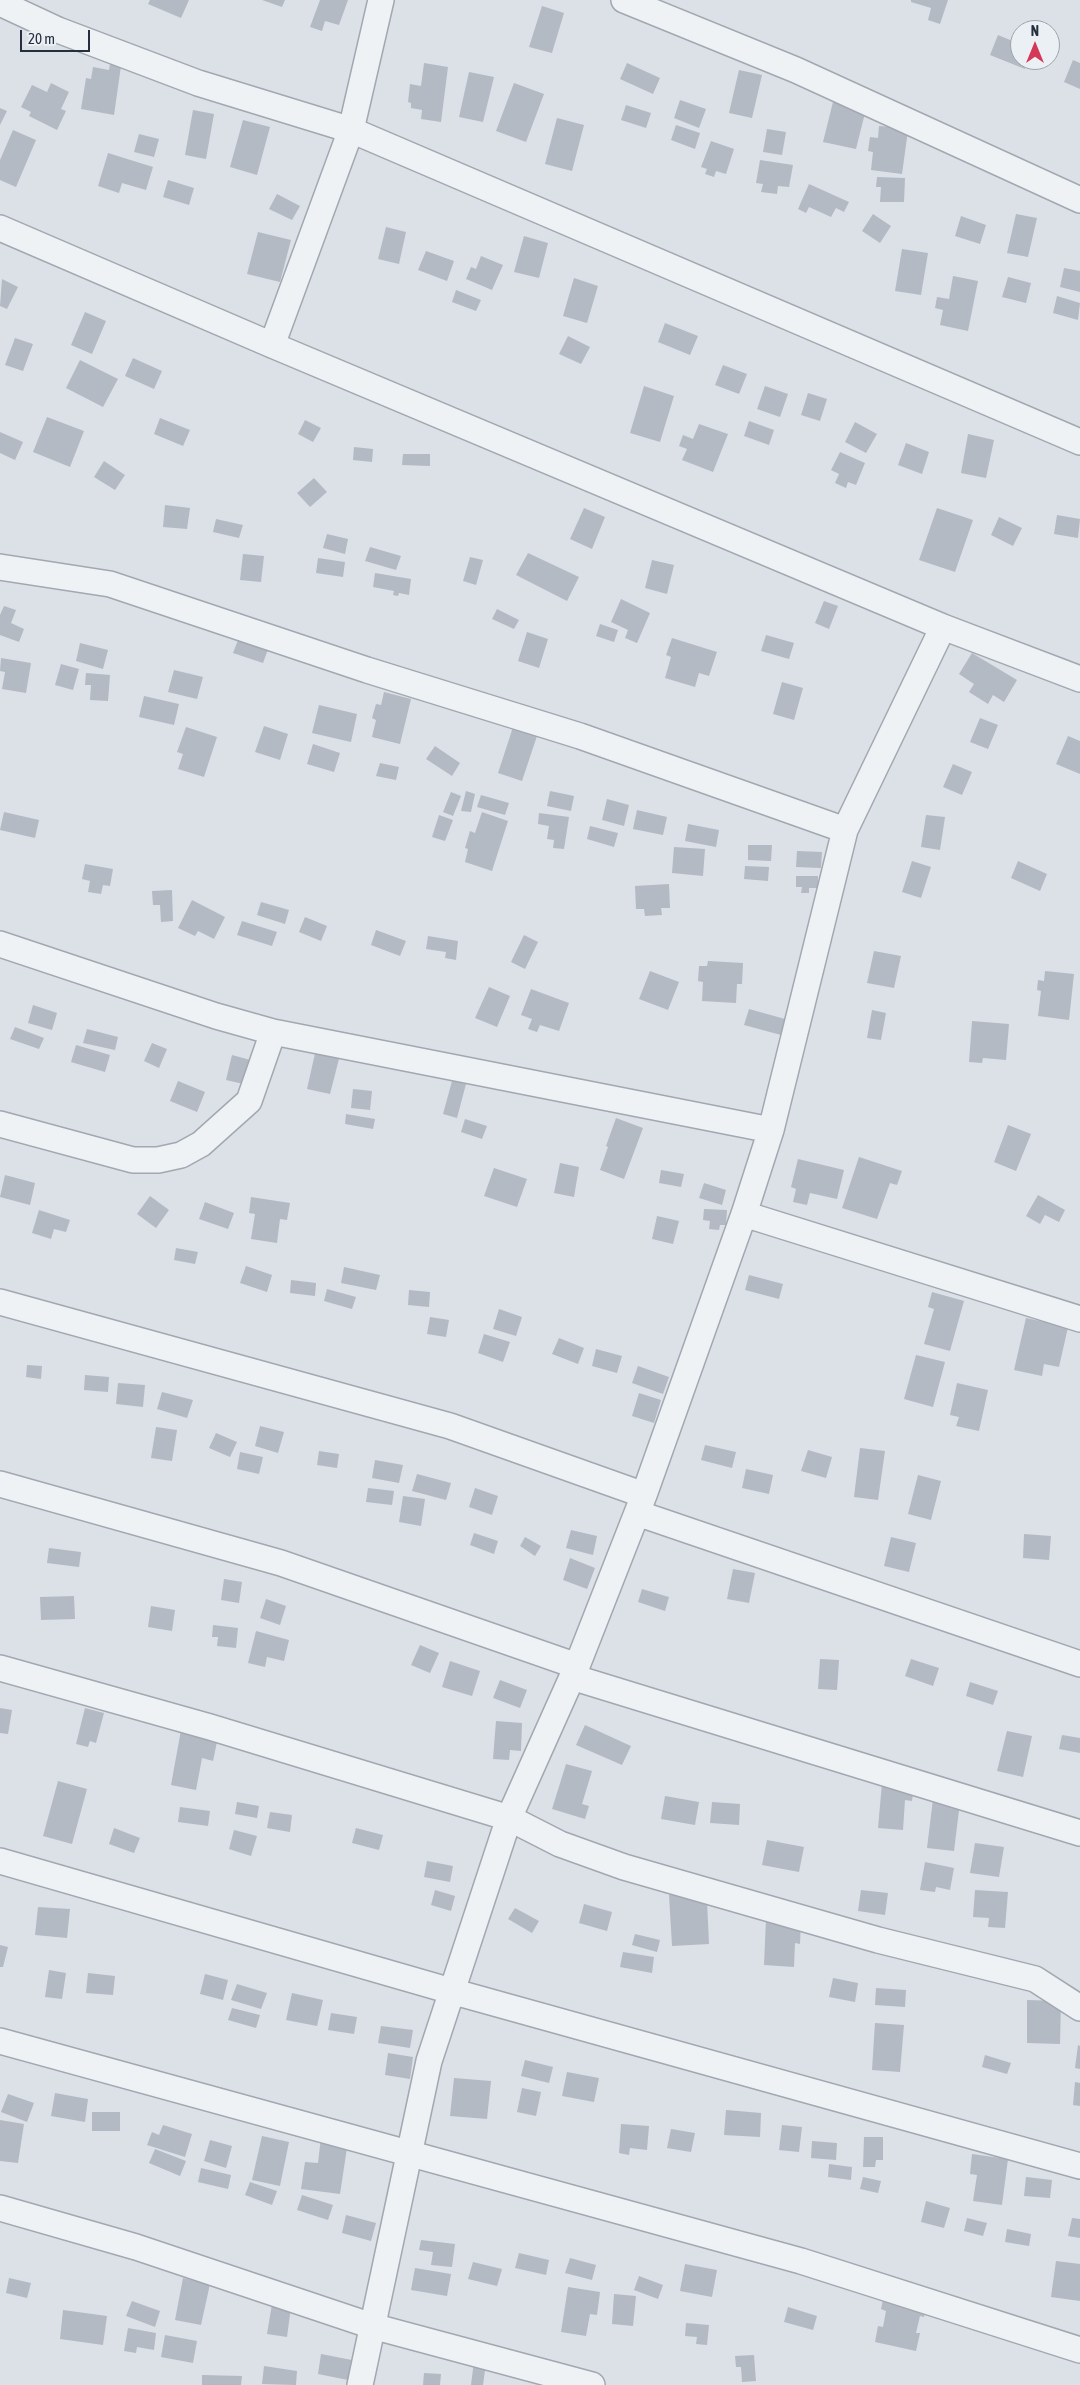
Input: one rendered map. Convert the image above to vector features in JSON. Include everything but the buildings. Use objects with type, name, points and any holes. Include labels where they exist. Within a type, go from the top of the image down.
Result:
[{"type":"street","points":[[272,345],[351,130],[380,0]]},
{"type":"street","points":[[624,0],[796,70],[1080,200]]},
{"type":"street","points":[[0,3],[58,30],[198,83],[351,130],[1080,442]]},
{"type":"street","points":[[0,228],[272,345],[944,627],[1080,679]]},
{"type":"street","points":[[0,566],[110,584],[367,670],[580,736],[845,830]]},
{"type":"street","points":[[360,2385],[429,2061],[451,1992],[509,1818],[575,1672],[640,1504],[693,1350],[744,1214],[771,1130],[845,830],[944,627]]},
{"type":"street","points":[[0,944],[216,1016],[274,1032],[771,1130]]},
{"type":"street","points":[[0,1124],[133,1160],[158,1160],[181,1155],[201,1144],[249,1101],[274,1032]]},
{"type":"street","points":[[744,1214],[1080,1319]]},
{"type":"street","points":[[0,1302],[450,1426],[640,1504],[1080,1664]]},
{"type":"street","points":[[0,1484],[281,1563],[575,1672],[1080,1833]]},
{"type":"street","points":[[0,1668],[219,1730],[509,1818],[560,1844],[624,1867],[878,1940],[1035,1980],[1080,2008]]},
{"type":"street","points":[[0,1861],[451,1992],[1080,2166]]},
{"type":"street","points":[[0,2041],[801,2262],[1080,2350]]},
{"type":"street","points":[[0,2208],[119,2242],[372,2326],[592,2385]]}]
